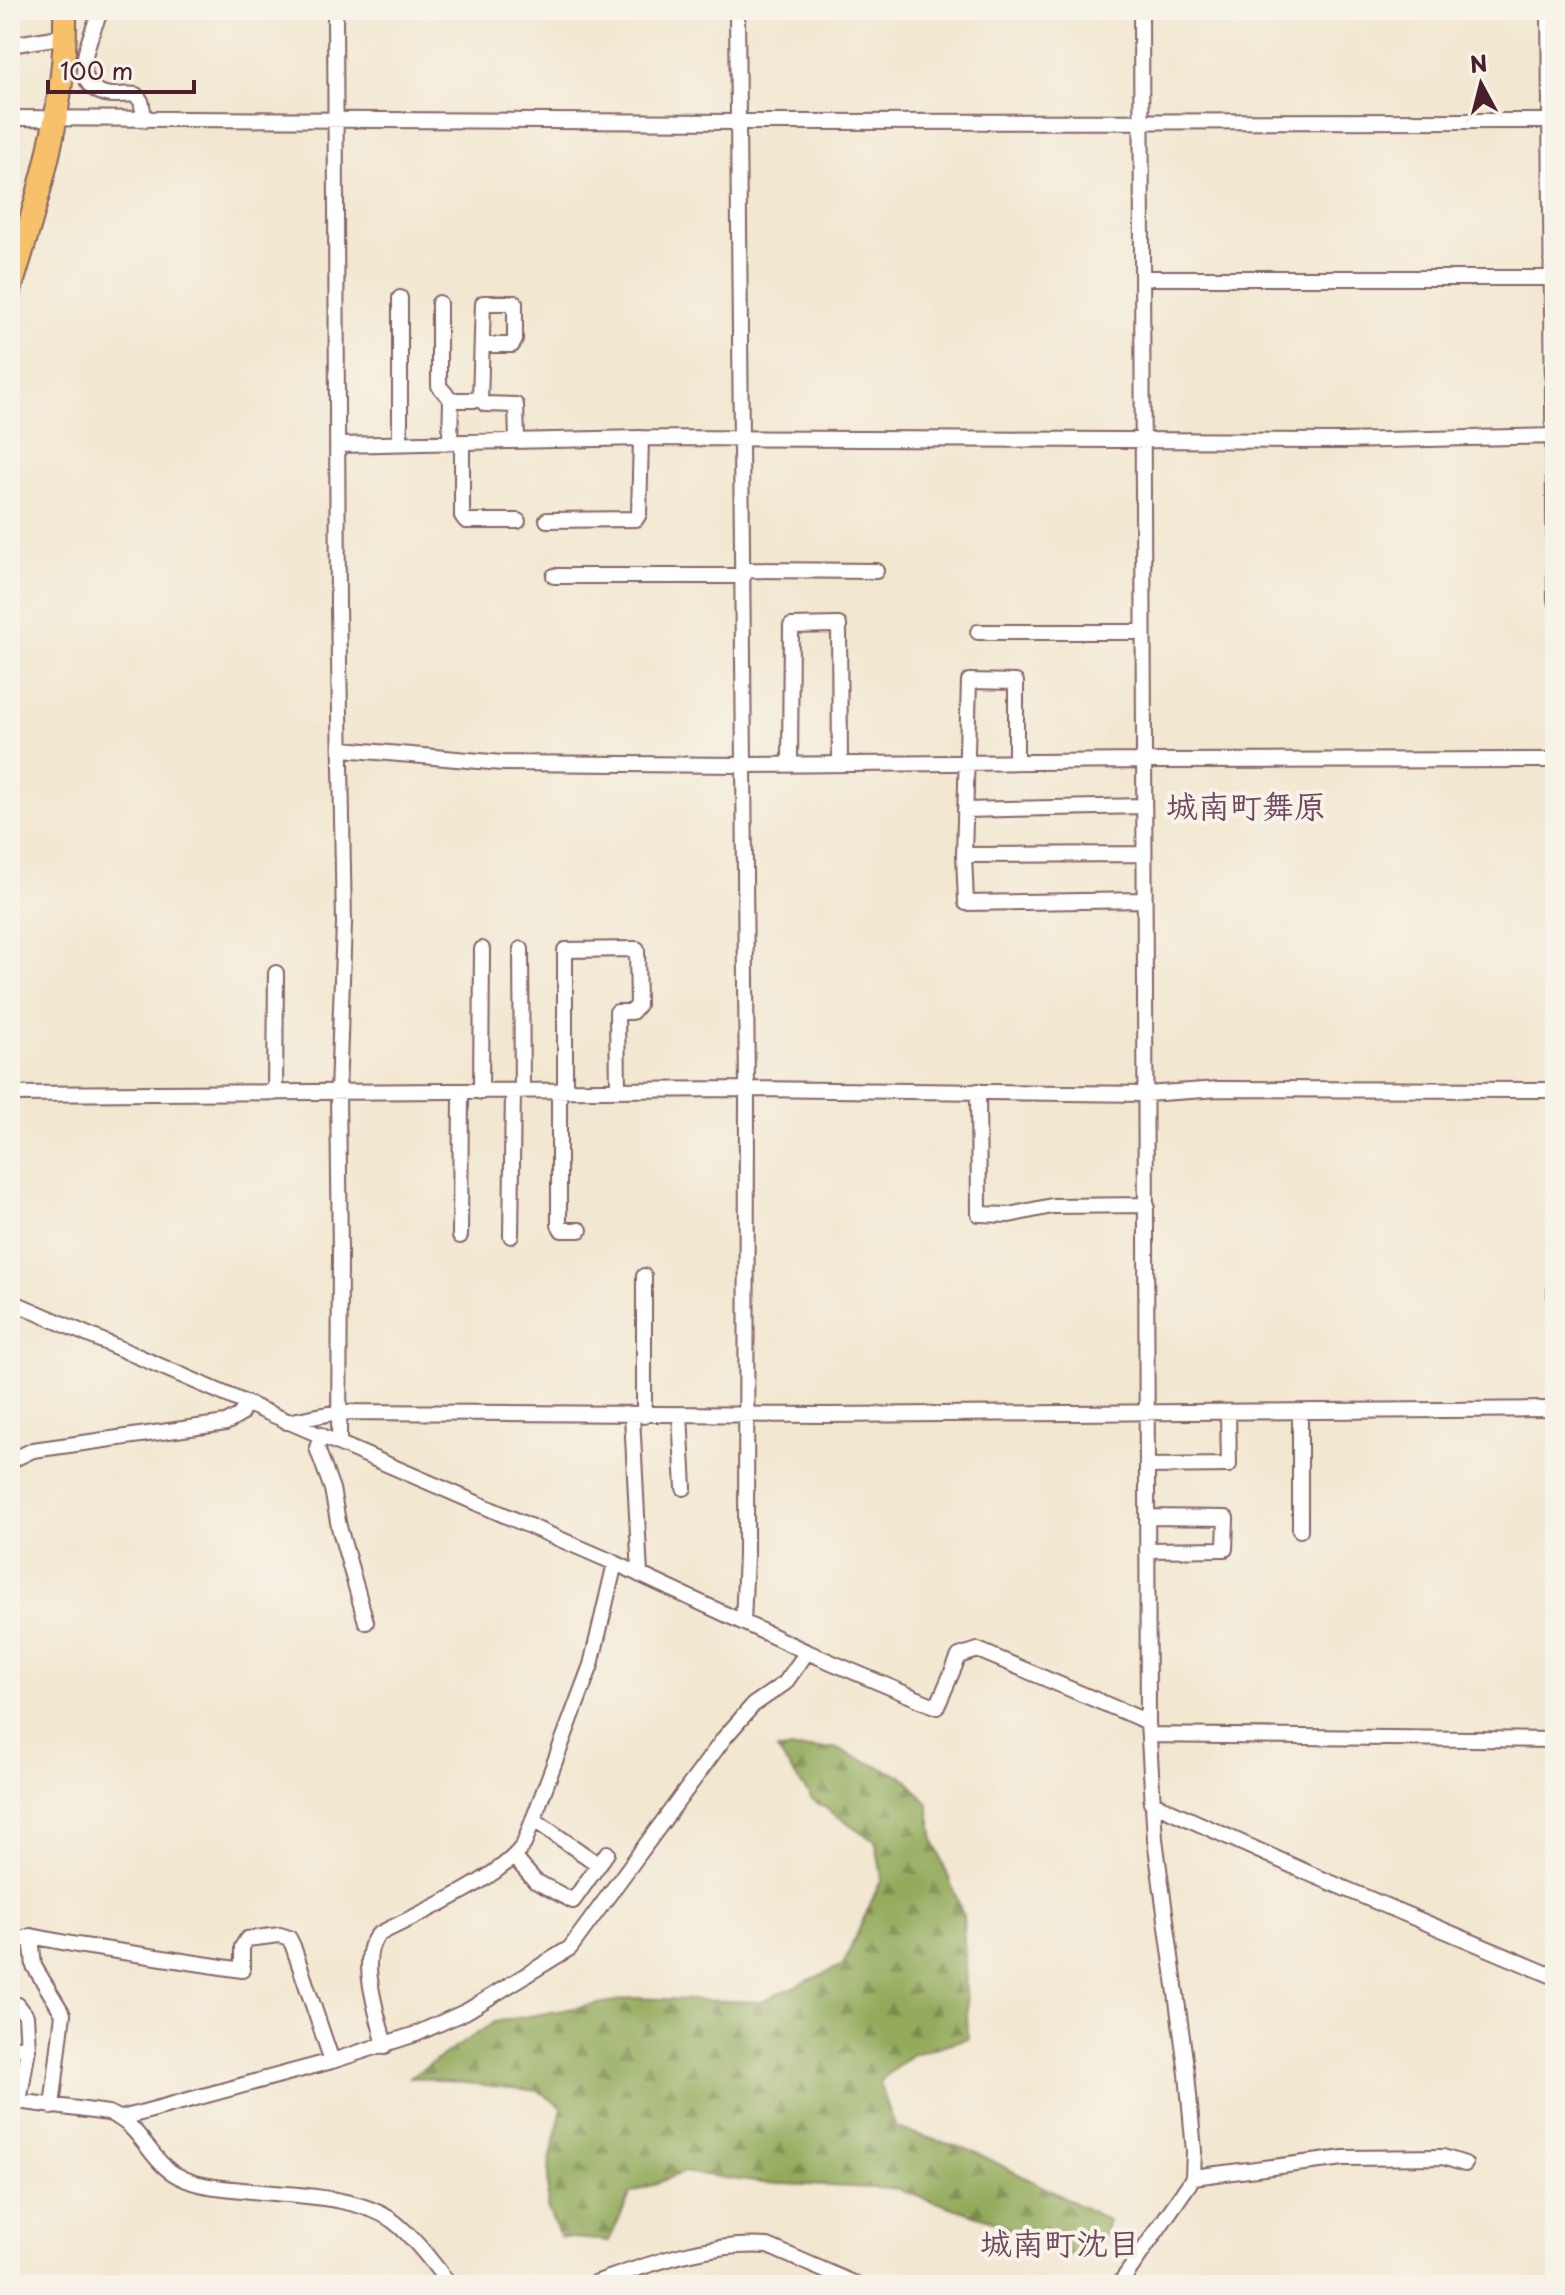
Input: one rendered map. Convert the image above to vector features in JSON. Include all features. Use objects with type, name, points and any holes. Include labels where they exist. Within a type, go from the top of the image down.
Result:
[{"type":"highway","points":[[10,290],[36,206],[63,70],[65,10]]},
{"type":"street","points":[[101,10],[85,57],[85,74],[95,90],[104,94],[136,95],[141,101],[145,120]]},
{"type":"street","points":[[335,10],[338,607],[344,923],[338,1093],[339,1443]]},
{"type":"street","points":[[737,10],[747,1089],[746,1555],[743,1622]]},
{"type":"street","points":[[1119,2285],[1193,2177],[1194,2151],[1187,2074],[1151,1802],[1149,1729],[1141,10]]},
{"type":"street","points":[[1549,10],[1555,600]]},
{"type":"street","points":[[10,45],[66,36]]},
{"type":"street","points":[[10,118],[738,122],[1552,120]]},
{"type":"street","points":[[1144,278],[1554,278]]},
{"type":"street","points":[[400,298],[400,443]]},
{"type":"street","points":[[439,303],[439,386],[451,400],[462,516],[466,521],[518,521]]},
{"type":"street","points":[[451,400],[480,400],[482,345]]},
{"type":"street","points":[[485,404],[516,405],[517,441]]},
{"type":"street","points":[[339,445],[641,438],[1342,441],[1554,436]]},
{"type":"street","points":[[547,520],[636,519],[639,514],[641,438]]},
{"type":"street","points":[[554,576],[876,571]]},
{"type":"street","points":[[790,764],[791,626],[803,625],[839,625],[840,764]]},
{"type":"street","points":[[978,632],[1143,632]]},
{"type":"street","points":[[1016,762],[1016,682],[969,681],[964,855],[966,903],[1144,900]]},
{"type":"street","points":[[343,749],[502,763],[743,765],[1555,760]]},
{"type":"street","points":[[965,810],[1144,806]]},
{"type":"street","points":[[964,855],[1144,854]]},
{"type":"street","points":[[481,1092],[482,949]]},
{"type":"street","points":[[511,1236],[521,949]]},
{"type":"street","points":[[580,1230],[562,1230],[559,1225],[565,950],[637,949],[638,1005],[632,1012],[617,1012],[618,1090]]},
{"type":"street","points":[[275,1093],[276,973]]},
{"type":"street","points":[[10,1094],[747,1089],[1146,1094],[1219,1089],[1555,1090]]},
{"type":"street","points":[[978,1091],[979,1214],[1009,1215],[1052,1206],[1147,1205]]},
{"type":"street","points":[[460,1236],[461,1092]]},
{"type":"street","points":[[640,1575],[638,1416],[644,1276]]},
{"type":"street","points":[[1555,1282],[1555,1333]]},
{"type":"street","points":[[10,1301],[615,1563],[807,1652],[937,1707],[959,1656],[978,1650],[1149,1729],[1555,1740]]},
{"type":"street","points":[[10,1461],[33,1450],[226,1423],[240,1415],[246,1404]]},
{"type":"street","points":[[287,1422],[338,1412],[638,1416],[1555,1409]]},
{"type":"street","points":[[1300,1412],[1300,1530]]},
{"type":"street","points":[[1147,1466],[1229,1465],[1228,1413]]},
{"type":"street","points":[[680,1415],[684,1488]]},
{"type":"street","points":[[321,1435],[317,1448],[332,1489],[339,1527],[366,1622]]},
{"type":"street","points":[[1147,1517],[1226,1518],[1225,1549],[1147,1550]]},
{"type":"street","points":[[385,2046],[370,1979],[372,1940],[442,1904],[515,1858],[524,1844],[591,1665],[615,1563]]},
{"type":"street","points":[[122,2118],[385,2046],[467,2011],[570,1948],[725,1737],[753,1705],[785,1683],[807,1652]]},
{"type":"street","points":[[1151,1802],[1315,1876],[1555,1977]]},
{"type":"street","points":[[515,1858],[535,1881],[573,1901],[603,1859],[533,1819]]},
{"type":"street","points":[[10,1943],[31,1936],[242,1970],[242,1947],[247,1939],[280,1935],[289,1938],[306,1977],[332,2061]]},
{"type":"street","points":[[31,1936],[34,1966],[63,2014],[52,2107]]},
{"type":"street","points":[[18,2005],[26,2016],[28,2048],[14,2101],[108,2113],[122,2118],[166,2168],[197,2184],[328,2200],[383,2215],[397,2224],[450,2285]]},
{"type":"street","points":[[10,2046],[28,2048]]},
{"type":"street","points":[[1193,2177],[1344,2158],[1443,2157],[1465,2164]]},
{"type":"street","points":[[589,2285],[693,2251],[753,2245],[768,2246],[828,2280],[858,2285]]},
{"type":"green space","points":[[834,1748],[906,1778],[928,1804],[934,1840],[963,1915],[968,2038],[911,2055],[879,2082],[896,2128],[975,2152],[1108,2220],[1098,2253],[1062,2255],[996,2222],[896,2189],[761,2183],[684,2172],[631,2193],[609,2241],[560,2237],[547,2207],[550,2160],[562,2108],[539,2091],[410,2077],[495,2022],[632,1998],[760,2002],[843,1965],[882,1878],[876,1842],[812,1799],[777,1750]]},
{"type":"district","name":"城南町舞原","points":[[1246,807]]},
{"type":"district","name":"城南町沈目","points":[[1060,2244]]}]
